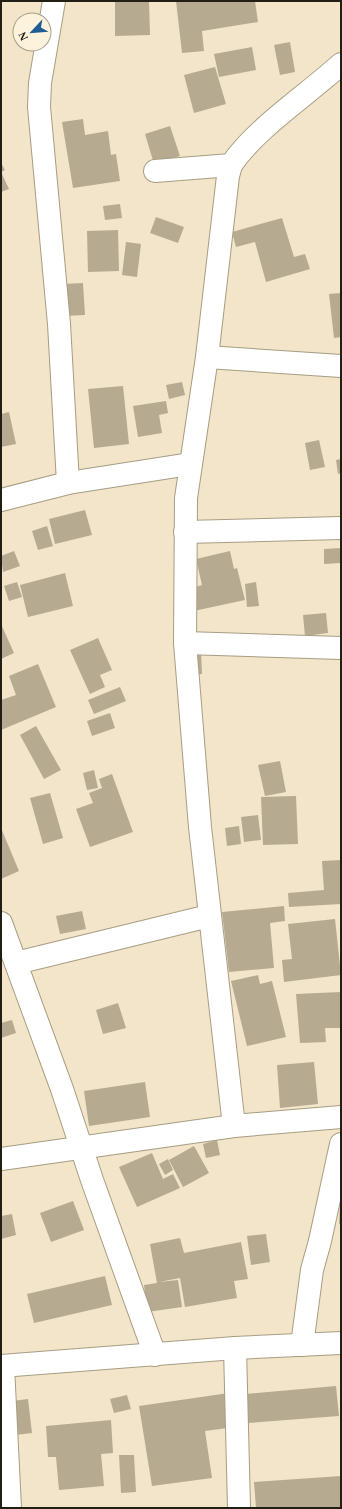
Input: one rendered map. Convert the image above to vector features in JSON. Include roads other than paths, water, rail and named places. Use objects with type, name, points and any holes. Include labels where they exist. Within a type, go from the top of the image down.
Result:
[{"type":"street","points":[[54,1],[40,83],[39,107],[59,324],[68,483]]},
{"type":"street","points":[[234,1126],[200,827],[184,644],[185,532],[190,464],[207,357],[230,165],[239,153],[258,135],[341,64]]},
{"type":"street","points":[[156,171],[230,165]]},
{"type":"street","points":[[207,357],[341,366]]},
{"type":"street","points":[[1,500],[68,483],[190,464]]},
{"type":"street","points":[[185,532],[341,528]]},
{"type":"street","points":[[184,644],[341,648]]},
{"type":"street","points":[[16,963],[210,916]]},
{"type":"street","points":[[1,923],[155,1355]]},
{"type":"street","points":[[1,1159],[234,1126],[341,1117]]},
{"type":"street","points":[[302,1345],[312,1270],[320,1241],[341,1144]]},
{"type":"street","points":[[10,1508],[2,1366],[235,1348],[341,1343]]},
{"type":"street","points":[[235,1348],[239,1508]]}]
